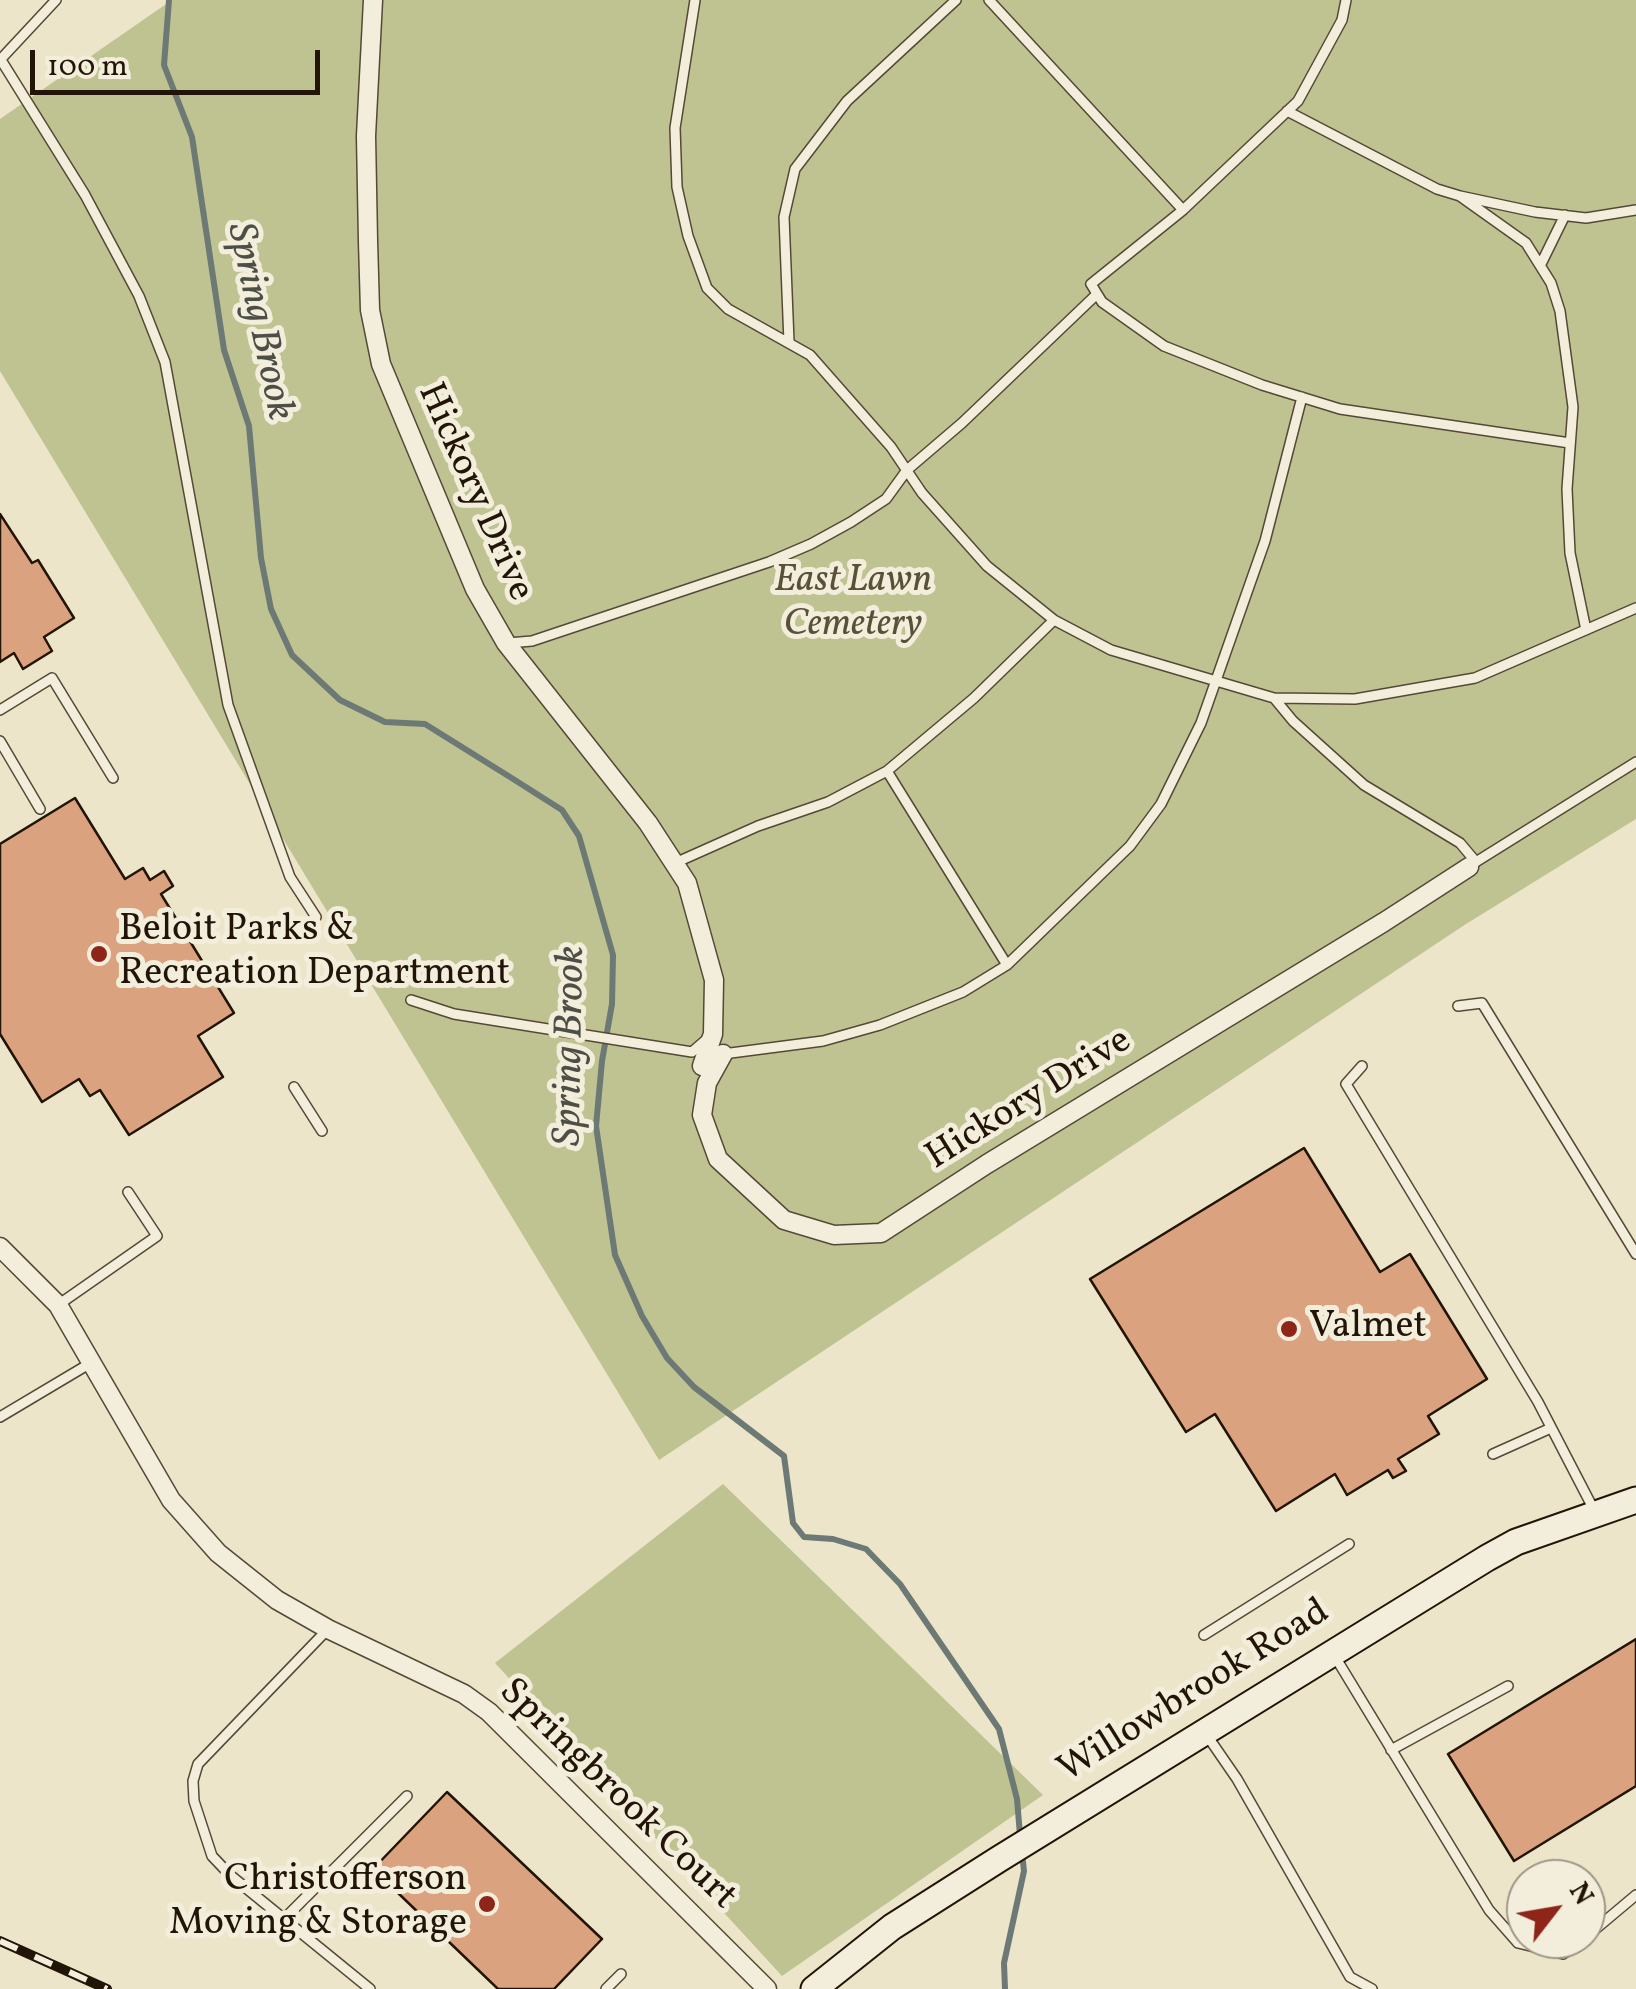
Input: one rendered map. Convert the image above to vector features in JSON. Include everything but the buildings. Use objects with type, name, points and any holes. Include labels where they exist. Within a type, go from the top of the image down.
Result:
[{"type":"street","name":"Hickory Drive","points":[[374,0],[366,172],[370,310],[381,364],[475,589],[506,643],[624,791],[688,883],[714,980],[714,1034],[702,1066]]},
{"type":"street","name":"Hickory Drive","points":[[723,1054],[706,1083],[702,1114],[718,1159],[784,1220],[834,1235],[881,1233],[1472,864]]},
{"type":"street","name":"Springbrook Court","points":[[0,1247],[58,1305],[152,1470],[192,1526],[244,1576],[328,1629],[464,1694],[490,1712],[768,1989]]},
{"type":"street","name":"Willowbrook Road","points":[[814,1989],[892,1927],[1063,1818],[1516,1542],[1636,1500]]},
{"type":"lane","points":[[56,0],[1,60],[85,195],[138,296],[165,362],[228,705],[290,877],[316,918]]},
{"type":"lane","points":[[695,0],[675,128],[677,187],[688,236],[707,288],[728,309],[810,355],[891,446],[922,493],[987,566],[1054,620],[1111,650],[1274,698],[1355,698],[1475,678],[1636,608]]},
{"type":"lane","points":[[789,342],[784,216],[796,169],[847,101],[956,0]]},
{"type":"lane","points":[[989,0],[1183,210]]},
{"type":"lane","points":[[1346,0],[1342,20],[1298,101],[1183,210],[1092,284],[1096,294],[1164,346],[1302,398],[1340,410],[1570,444]]},
{"type":"lane","points":[[1287,111],[1437,189],[1460,196],[1586,218],[1636,210]]},
{"type":"lane","points":[[1460,196],[1526,243],[1552,283],[1560,311],[1573,406],[1567,489],[1570,554],[1586,630]]},
{"type":"lane","points":[[1541,264],[1565,216]]},
{"type":"lane","points":[[506,643],[532,642],[811,544],[886,499],[906,470],[962,423],[1096,294]]},
{"type":"lane","points":[[723,1054],[823,1041],[880,1026],[963,992],[1007,964],[1130,846],[1161,804],[1217,682],[1265,541],[1302,398]]},
{"type":"lane","points":[[674,862],[758,826],[828,802],[887,771],[974,698],[1054,620]]},
{"type":"lane","points":[[0,710],[52,678],[113,778]]},
{"type":"lane","points":[[1274,698],[1293,722],[1364,785],[1460,843],[1472,864],[1636,762]]},
{"type":"lane","points":[[0,742],[40,809]]},
{"type":"lane","points":[[887,771],[1007,964]]},
{"type":"lane","points":[[411,1000],[454,1014],[692,1052],[714,1034]]},
{"type":"lane","points":[[1458,1006],[1482,1003],[1636,1254]]},
{"type":"lane","points":[[1362,1066],[1346,1084],[1551,1428],[1596,1513]]},
{"type":"lane","points":[[294,1087],[322,1131]]},
{"type":"lane","points":[[58,1305],[157,1236],[128,1192]]},
{"type":"lane","points":[[0,1418],[90,1364]]},
{"type":"lane","points":[[1493,1454],[1551,1428]]},
{"type":"lane","points":[[1204,1636],[1349,1544]]},
{"type":"lane","points":[[328,1629],[198,1764],[192,1781],[200,1827],[212,1856],[370,1989]]},
{"type":"lane","points":[[1332,1652],[1489,1910],[1506,1929]]},
{"type":"lane","points":[[1392,1750],[1508,1686]]},
{"type":"lane","points":[[1204,1732],[1236,1778],[1350,1977],[1372,1989]]},
{"type":"lane","points":[[284,1919],[406,1796]]},
{"type":"lane","points":[[1606,1920],[1636,1895]]},
{"type":"lane","points":[[606,1989],[622,1974]]},
{"type":"green space","name":"East Lawn Cemetery","points":[[172,0],[1636,0],[1636,819],[1466,924],[659,1460],[0,371],[0,119]]},
{"type":"green space","points":[[723,1484],[1043,1795],[782,1976],[495,1663]]},
{"type":"waterway","name":"Spring Brook","points":[[169,0],[164,65],[192,137],[224,350],[249,426],[261,558],[271,609],[292,655],[340,700],[385,722],[425,724],[510,777],[562,810],[579,836],[613,955],[612,1004],[596,1126],[615,1255],[642,1316],[667,1358],[694,1387],[784,1456],[793,1523],[804,1537],[833,1539],[866,1549],[900,1584],[999,1729],[1017,1799],[1020,1835]]},
{"type":"waterway","name":"Spring Brook","points":[[1005,1989],[1004,1963],[1024,1871],[1022,1853]]},
{"type":"railway","points":[[0,1941],[107,1989]]},
{"type":"place","name":"Beloit Parks & Recreation Department","points":[[99,954]]},
{"type":"place","name":"Valmet","points":[[1289,1329]]},
{"type":"place","name":"Christofferson Moving & Storage","points":[[487,1904]]}]
